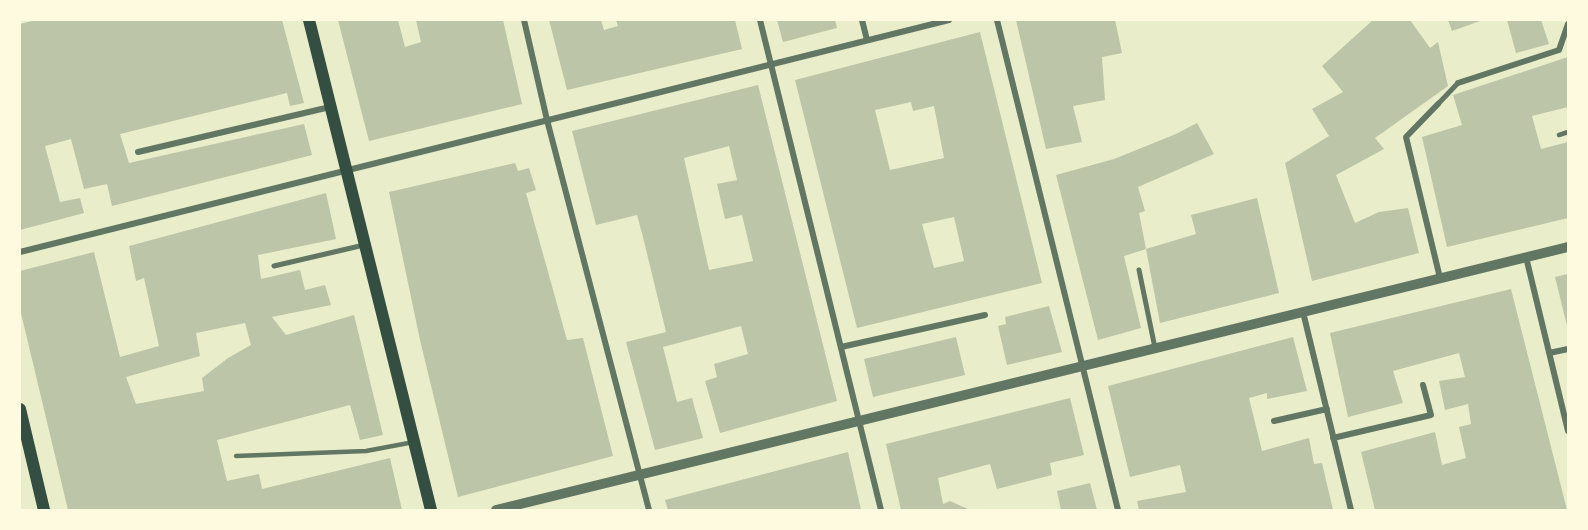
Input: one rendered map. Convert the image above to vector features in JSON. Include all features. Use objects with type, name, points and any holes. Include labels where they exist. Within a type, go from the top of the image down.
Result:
[{"type":"main road","points":[[309,20],[431,510]]},
{"type":"main road","points":[[20,409],[44,510]]},
{"type":"street","points":[[524,20],[547,120],[649,510]]},
{"type":"street","points":[[760,20],[881,510]]},
{"type":"street","points":[[862,20],[867,40]]},
{"type":"street","points":[[20,252],[949,20]]},
{"type":"street","points":[[997,20],[1118,510]]},
{"type":"street","points":[[1440,278],[1406,137],[1458,83],[1559,50],[1569,24]]},
{"type":"street","points":[[138,152],[331,106]]},
{"type":"street","points":[[274,266],[365,245]]},
{"type":"street","points":[[496,510],[1569,247]]},
{"type":"street","points":[[1526,257],[1569,431]]},
{"type":"street","points":[[1139,270],[1155,348]]},
{"type":"street","points":[[1303,312],[1351,510]]},
{"type":"street","points":[[841,347],[985,315]]},
{"type":"street","points":[[1550,353],[1569,349]]},
{"type":"street","points":[[1333,438],[1431,415],[1423,385]]},
{"type":"street","points":[[1274,421],[1327,409]]},
{"type":"lane","points":[[1559,135],[1569,132]]},
{"type":"lane","points":[[236,456],[366,451],[414,442]]},
{"type":"building","points":[[36,20],[282,20],[304,103],[290,106],[287,93],[120,134],[129,163],[304,124],[312,155],[112,206],[107,184],[84,189],[71,139],[45,146],[60,202],[80,198],[84,213],[20,230],[20,24]]},
{"type":"building","points":[[338,20],[398,20],[405,47],[421,42],[416,20],[503,20],[522,104],[369,141]]},
{"type":"building","points":[[549,20],[601,20],[604,30],[618,26],[616,20],[735,20],[742,49],[567,90]]},
{"type":"building","points":[[777,20],[835,20],[837,28],[783,42]]},
{"type":"building","points":[[1016,20],[1115,20],[1122,53],[1102,57],[1105,100],[1073,106],[1082,142],[1046,149]]},
{"type":"building","points":[[1373,20],[1410,20],[1430,48],[1438,42],[1448,86],[1375,138],[1384,149],[1336,175],[1355,223],[1379,212],[1408,208],[1419,253],[1312,281],[1285,163],[1329,136],[1312,109],[1343,92],[1322,66]]},
{"type":"building","points":[[1448,20],[1483,20],[1452,31]]},
{"type":"building","points":[[1507,20],[1541,20],[1549,44],[1516,53]]},
{"type":"building","points":[[980,32],[1042,283],[857,328],[795,80]],"holes":[[[911,102],[913,111],[934,106],[944,158],[890,170],[875,110]],[[954,217],[964,261],[934,268],[922,224]]]},
{"type":"building","points":[[1568,57],[1568,107],[1532,116],[1541,149],[1568,142],[1568,218],[1447,247],[1422,137],[1462,125],[1453,95]]},
{"type":"building","points":[[758,85],[837,401],[720,433],[705,381],[717,377],[714,364],[748,354],[741,326],[663,347],[677,402],[692,398],[703,438],[655,450],[626,342],[666,332],[643,237],[637,215],[596,225],[572,131]],"holes":[[[729,146],[737,180],[717,184],[725,219],[742,215],[753,261],[709,270],[684,158]]]},
{"type":"building","points":[[1197,123],[1214,154],[1138,187],[1145,211],[1139,213],[1146,249],[1124,256],[1141,328],[1098,340],[1056,175],[1114,159]]},
{"type":"building","points":[[515,163],[518,171],[529,168],[536,190],[526,193],[567,340],[583,338],[613,456],[458,497],[420,340],[389,192]]},
{"type":"building","points":[[326,193],[336,239],[258,255],[261,279],[300,270],[305,290],[325,285],[331,305],[272,317],[286,335],[354,315],[383,435],[360,440],[350,405],[217,440],[227,481],[259,474],[262,489],[390,458],[402,510],[68,510],[20,309],[20,271],[94,252],[120,357],[159,346],[144,278],[136,281],[129,246]],"holes":[[[245,323],[251,345],[228,358],[202,378],[204,391],[136,404],[126,377],[200,356],[196,333]]]},
{"type":"building","points":[[1257,198],[1279,293],[1160,323],[1146,249],[1196,234],[1191,215]]},
{"type":"building","points":[[1568,274],[1568,330],[1555,277]]},
{"type":"building","points":[[1511,289],[1567,510],[1375,510],[1361,452],[1435,432],[1442,465],[1466,458],[1459,427],[1471,424],[1468,404],[1445,410],[1439,381],[1465,377],[1459,353],[1393,371],[1403,403],[1348,417],[1330,333]]},
{"type":"building","points":[[1049,306],[1062,352],[1007,365],[998,326],[1006,324],[1005,317]]},
{"type":"building","points":[[956,337],[965,375],[873,397],[864,359]]},
{"type":"building","points":[[1293,337],[1307,391],[1267,399],[1267,393],[1249,398],[1262,451],[1309,438],[1314,464],[1322,463],[1333,510],[1139,510],[1137,501],[1186,492],[1180,465],[1130,477],[1108,386]]},
{"type":"building","points":[[1070,398],[1084,455],[1050,463],[1052,475],[997,489],[990,464],[938,478],[943,504],[950,501],[970,510],[901,510],[886,444]]},
{"type":"building","points":[[848,452],[861,510],[668,510],[665,500]]},
{"type":"building","points":[[1090,483],[1097,510],[1061,510],[1057,491]]}]
